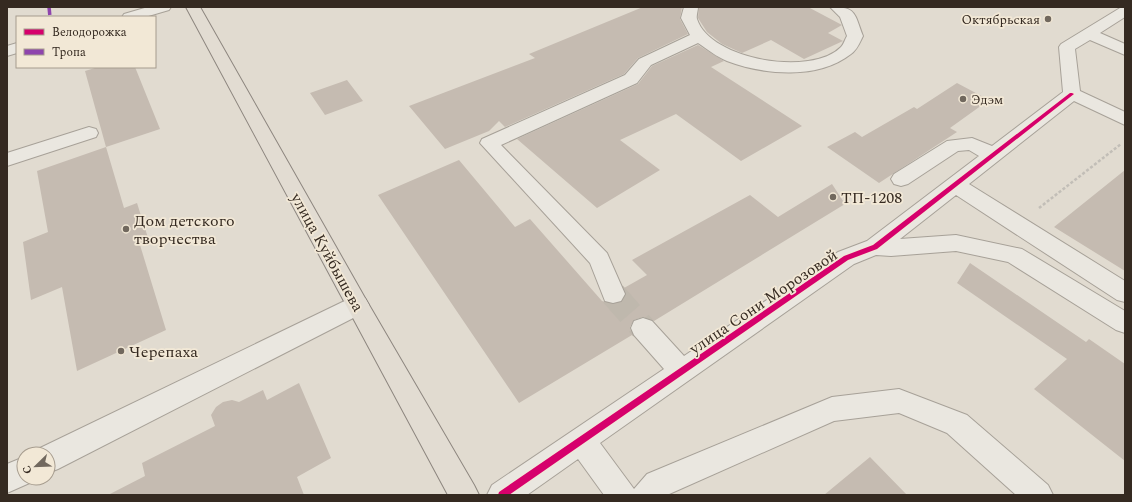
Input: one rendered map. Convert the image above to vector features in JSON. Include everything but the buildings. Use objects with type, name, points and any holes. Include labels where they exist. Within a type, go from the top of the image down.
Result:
[{"type":"main road","name":"улица Куйбышева","points":[[193,7],[357,305],[464,495]]},
{"type":"street","points":[[132,16],[164,7]]},
{"type":"street","points":[[691,7],[689,18],[700,38],[731,56],[746,62],[777,67],[803,67],[829,61],[847,50],[855,36],[847,15],[837,7]]},
{"type":"street","points":[[1072,94],[1067,47],[1125,11]]},
{"type":"street","points":[[1088,34],[1125,50]]},
{"type":"street","points":[[613,294],[599,259],[489,143],[631,79],[645,62],[700,38]]},
{"type":"street","points":[[1072,94],[1102,92],[1125,103]]},
{"type":"street","points":[[1072,94],[1125,119]]},
{"type":"street","name":"улица Сони Морозовой","points":[[502,495],[846,258],[875,247],[1072,94]]},
{"type":"street","points":[[7,160],[89,133]]},
{"type":"street","points":[[901,179],[954,145],[972,144],[993,155]]},
{"type":"street","points":[[955,185],[1125,293]]},
{"type":"street","points":[[875,247],[891,248],[956,243],[1014,255],[1125,323]]},
{"type":"street","points":[[56,455],[357,305]]},
{"type":"street","points":[[643,328],[682,372]]},
{"type":"street","points":[[646,495],[657,484],[832,409],[899,401],[957,424],[1038,495]]},
{"type":"street","points":[[581,441],[622,495]]},
{"type":"path","points":[[1019,225],[1121,144]]},
{"type":"tunnel","points":[[613,294],[643,328]]},
{"type":"marked path","points":[[49,7],[50,16]]},
{"type":"cycle path","points":[[502,495],[846,258],[875,247],[1072,94]]},
{"type":"place","name":"Октябрьская","points":[[1048,19]]},
{"type":"place","name":"Эдэм","points":[[963,99]]},
{"type":"place","name":"ТП-1208","points":[[833,197]]},
{"type":"place","name":"Дом детского творчества","points":[[126,229]]},
{"type":"place","name":"Черепаха","points":[[121,351]]}]
